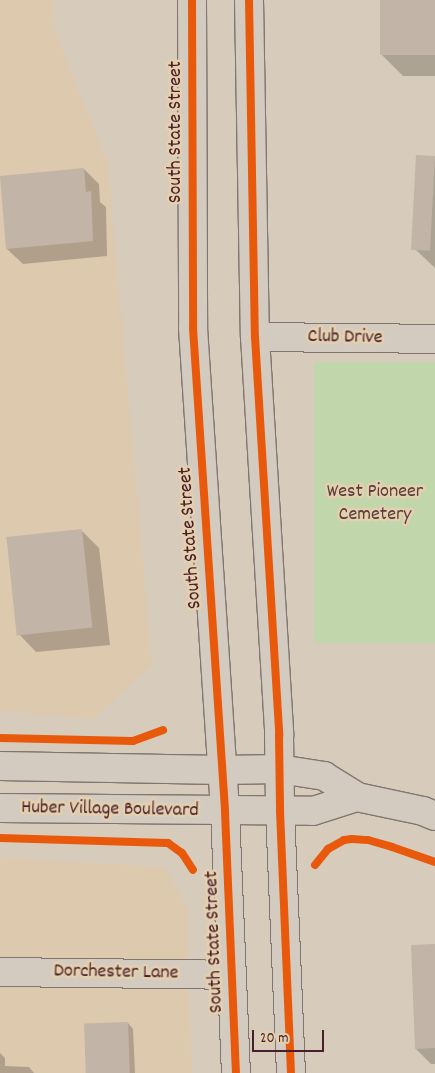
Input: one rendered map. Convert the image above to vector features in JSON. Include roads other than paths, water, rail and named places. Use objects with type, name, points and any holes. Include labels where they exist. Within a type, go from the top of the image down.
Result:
[{"type":"main road","name":"South State Street","points":[[192,0],[193,328],[223,770],[236,1073]]},
{"type":"main road","points":[[249,0],[255,337],[278,722],[291,1073]]},
{"type":"main road","name":"Club Drive","points":[[255,337],[435,339]]},
{"type":"main road","name":"Huber Village Boulevard","points":[[0,766],[223,770],[279,769],[324,776],[357,797]]},
{"type":"main road","name":"Huber Village Boulevard","points":[[0,808],[225,812],[313,811],[357,797]]},
{"type":"main road","points":[[357,797],[423,811],[435,816]]},
{"type":"main road","name":"Dorchester Lane","points":[[0,972],[232,975]]},
{"type":"park label","name":"West Pioneer Cemetery","points":[[375,504]]}]
